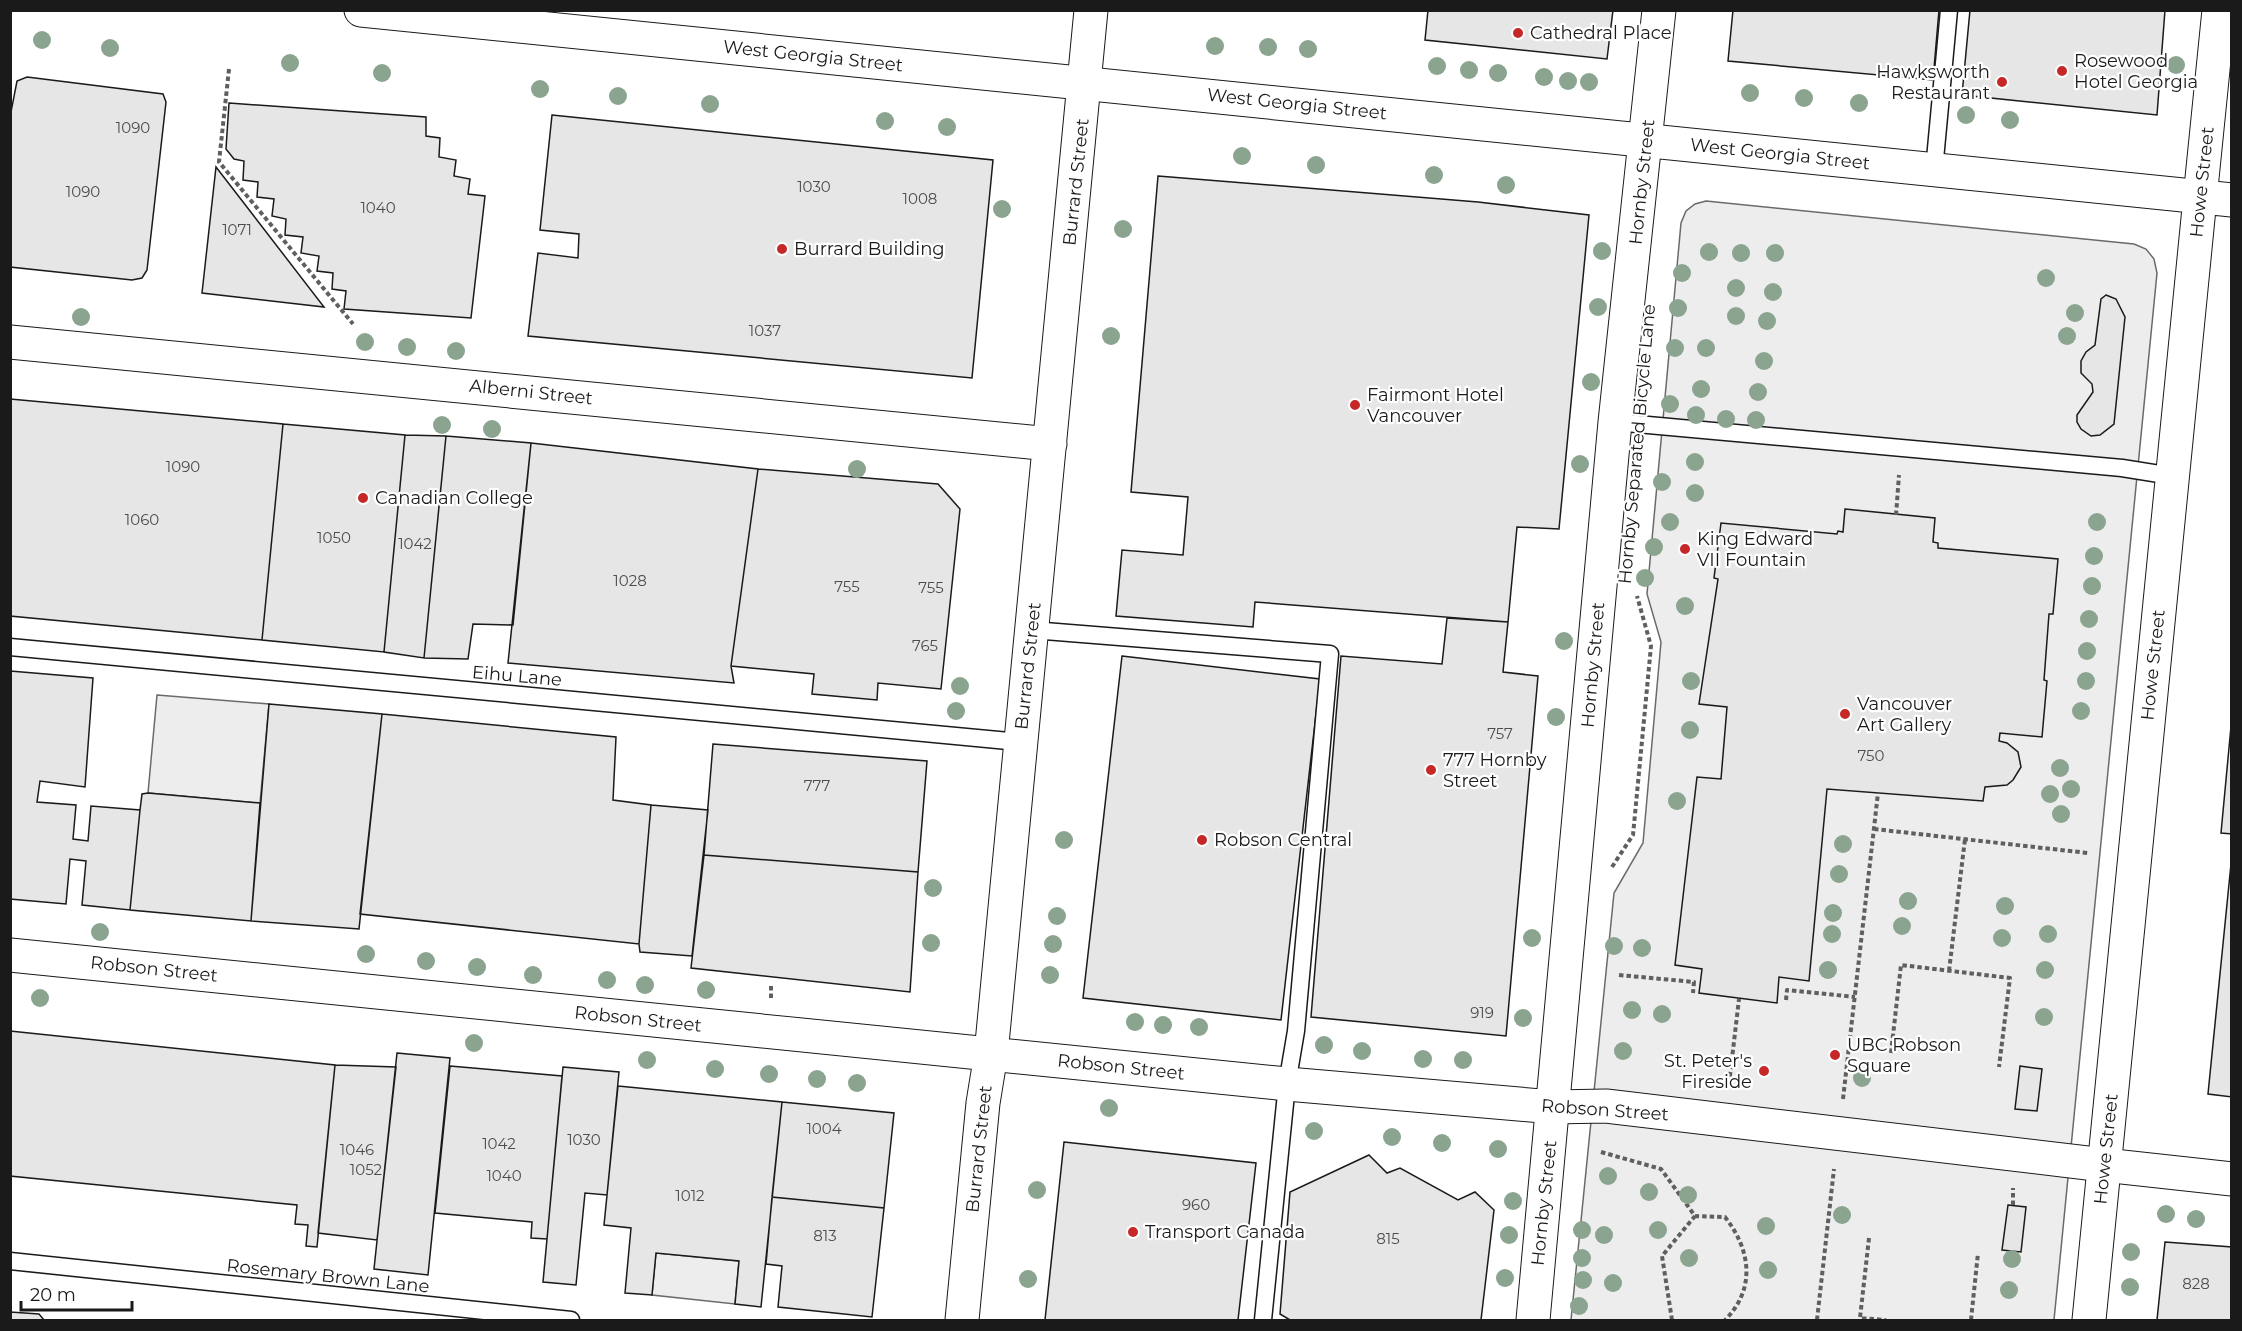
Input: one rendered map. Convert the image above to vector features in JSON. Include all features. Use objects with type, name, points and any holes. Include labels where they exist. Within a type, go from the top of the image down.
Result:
[{"type":"main road","name":"West Georgia Street","points":[[361,10],[1086,82],[2216,199]]},
{"type":"main road","name":"Burrard Street","points":[[962,1320],[983,1103],[991,1054],[1019,742],[1086,82],[1091,10]]},
{"type":"main road","name":"Hornby Street","points":[[1533,1320],[1616,422],[1659,10]]},
{"type":"main road","name":"Howe Street","points":[[2089,1320],[2172,476],[2216,199],[2219,10]]},
{"type":"main road","name":"Alberni Street","points":[[10,342],[1050,444]]},
{"type":"main road","name":"Robson Street","points":[[10,955],[1287,1084],[1553,1107],[1606,1106],[2232,1179]]},
{"type":"lane","points":[[1934,170],[1949,10]]},
{"type":"lane","points":[[1616,422],[2122,468],[2172,476]]},
{"type":"lane","points":[[1032,630],[1330,654],[1296,1031],[1287,1084],[1263,1320]]},
{"type":"lane","name":"Eihu Lane","points":[[10,648],[1019,742]]},
{"type":"lane","name":"Rosemary Brown Lane","points":[[10,1261],[571,1320]]},
{"type":"path","points":[[229,69],[219,162],[353,324]]},
{"type":"path","points":[[1896,515],[1902,448]]},
{"type":"path","name":"Hornby Separated Bicycle Lane","points":[[1608,873],[1633,835],[1651,646],[1637,599],[1638,588]]},
{"type":"path","points":[[1817,1320],[1878,793]]},
{"type":"path","points":[[1874,829],[2088,853]]},
{"type":"path","points":[[1949,971],[1965,839]]},
{"type":"path","points":[[1891,1053],[1900,965],[2010,978],[1999,1067]]},
{"type":"path","points":[[1618,975],[1694,982],[1694,993]]},
{"type":"path","points":[[1786,1000],[1787,990],[1855,997]]},
{"type":"path","points":[[1734,1046],[1739,999]]},
{"type":"path","points":[[1601,1152],[1661,1169],[1695,1216]]},
{"type":"path","points":[[1672,1320],[1662,1256],[1695,1216]]},
{"type":"path","points":[[1695,1216],[1725,1217],[1738,1233],[1747,1257],[1748,1282],[1733,1312],[1725,1320]]},
{"type":"path","points":[[1869,1238],[1860,1318],[1886,1320]]},
{"type":"path","points":[[1971,1320],[1978,1253]]},
{"type":"shaded area","points":[[1706,201],[2134,244],[2146,249],[2154,259],[2157,273],[2054,1320],[1571,1320],[1614,893],[1643,843],[1661,642],[1647,594],[1681,223],[1686,211],[1695,204]]},
{"type":"shaded area","points":[[157,695],[269,704],[260,803],[148,793]]},
{"type":"shaded area","points":[[656,1253],[739,1261],[735,1304],[652,1295]]},
{"type":"building","name":"Cathedral Place","points":[[1428,10],[1613,10],[1607,59],[1425,40]]},
{"type":"building","points":[[1733,10],[1939,10],[1933,80],[1728,61]]},
{"type":"building","name":"Rosewood Hotel Georgia","points":[[1970,10],[2165,10],[2157,115],[1962,95]]},
{"type":"building","points":[[27,77],[163,94],[166,102],[147,270],[142,278],[132,280],[10,267],[10,117],[17,81]]},
{"type":"building","points":[[229,103],[426,117],[426,136],[440,138],[439,157],[456,160],[454,176],[470,179],[468,194],[485,196],[471,318],[344,309],[346,291],[332,289],[333,273],[317,271],[319,256],[301,253],[303,237],[285,235],[286,219],[272,216],[274,199],[257,197],[258,182],[243,180],[244,161],[234,159],[226,149]]},
{"type":"building","name":"Burrard Building","points":[[552,115],[993,160],[972,378],[528,336],[538,253],[578,258],[579,234],[540,230]]},
{"type":"building","points":[[216,167],[324,307],[202,293]]},
{"type":"building","name":"Fairmont Hotel Vancouver","points":[[1158,176],[1478,202],[1589,215],[1559,529],[1517,527],[1508,622],[1255,602],[1253,627],[1116,616],[1122,550],[1183,555],[1188,497],[1131,492]]},
{"type":"building","points":[[2106,295],[2116,299],[2125,317],[2114,424],[2100,435],[2091,436],[2081,429],[2077,422],[2077,415],[2093,392],[2092,384],[2081,373],[2081,361],[2086,352],[2095,345],[2101,299]]},
{"type":"building","points":[[10,399],[283,424],[262,640],[10,616]]},
{"type":"building","points":[[283,424],[405,435],[384,652],[262,640]]},
{"type":"building","points":[[405,435],[446,436],[424,658],[384,652]]},
{"type":"building","points":[[446,436],[531,443],[513,625],[473,624],[468,659],[424,658]]},
{"type":"building","points":[[531,443],[758,469],[731,666],[734,683],[508,663]]},
{"type":"building","points":[[758,469],[938,484],[960,509],[941,689],[878,683],[877,700],[812,694],[814,674],[731,666]]},
{"type":"building","points":[[1845,509],[1935,518],[1933,542],[1938,543],[1938,548],[2058,559],[2053,614],[2049,614],[2044,680],[2047,681],[2042,737],[2000,733],[1999,741],[2007,743],[2018,752],[2021,767],[2007,785],[1985,787],[1983,801],[1827,789],[1809,981],[1779,977],[1777,1003],[1699,993],[1702,969],[1675,965],[1697,777],[1721,779],[1727,707],[1699,704],[1718,579],[1714,578],[1721,523],[1837,534],[1838,531],[1843,532]]},
{"type":"building","name":"777 Hornby Street","points":[[1447,618],[1508,622],[1503,672],[1538,676],[1506,1036],[1311,1017],[1341,656],[1442,664]]},
{"type":"building","name":"Robson Central","points":[[1122,656],[1320,679],[1281,1020],[1083,998]]},
{"type":"building","points":[[10,671],[93,678],[85,787],[40,781],[37,802],[76,805],[73,839],[88,841],[91,806],[140,810],[130,910],[82,905],[86,861],[70,859],[66,904],[10,899]]},
{"type":"building","points":[[269,704],[382,714],[359,929],[251,921]]},
{"type":"building","points":[[382,714],[616,737],[613,800],[651,805],[639,944],[360,914]]},
{"type":"building","points":[[2232,716],[2232,834],[2221,833]]},
{"type":"building","points":[[2232,716],[2232,834],[2221,833]]},
{"type":"building","points":[[713,744],[927,761],[918,872],[704,855]]},
{"type":"building","points":[[142,794],[260,803],[251,921],[130,910]]},
{"type":"building","points":[[651,805],[708,810],[692,956],[640,952]]},
{"type":"building","points":[[2232,854],[2232,1097],[2208,1094]]},
{"type":"building","points":[[2232,854],[2232,1097],[2208,1094]]},
{"type":"building","points":[[704,855],[918,872],[910,992],[691,968]]},
{"type":"building","points":[[10,1031],[335,1065],[317,1247],[306,1246],[308,1225],[295,1224],[297,1205],[10,1176]]},
{"type":"building","points":[[397,1053],[450,1058],[428,1275],[374,1269]]},
{"type":"building","points":[[335,1065],[396,1067],[377,1240],[318,1233]]},
{"type":"building","points":[[450,1066],[562,1076],[547,1239],[531,1238],[532,1222],[435,1213]]},
{"type":"building","points":[[2020,1066],[2042,1069],[2037,1111],[2015,1109]]},
{"type":"building","points":[[563,1067],[619,1072],[607,1195],[585,1193],[576,1285],[543,1282]]},
{"type":"building","points":[[618,1086],[782,1102],[761,1307],[735,1304],[739,1261],[656,1253],[652,1295],[625,1293],[631,1228],[604,1225]]},
{"type":"building","points":[[782,1102],[894,1113],[884,1208],[772,1197]]},
{"type":"building","points":[[1064,1142],[1256,1163],[1238,1320],[1045,1320]]},
{"type":"building","points":[[1369,1155],[1387,1173],[1400,1168],[1458,1200],[1475,1192],[1494,1210],[1481,1320],[1290,1320],[1280,1314],[1290,1192]]},
{"type":"building","points":[[772,1197],[884,1208],[872,1317],[778,1307],[782,1266],[766,1264]]},
{"type":"building","points":[[2008,1205],[2026,1207],[2021,1252],[2002,1250]]},
{"type":"building","points":[[2165,1242],[2232,1247],[2232,1320],[2157,1320]]},
{"type":"building","points":[[10,1312],[39,1314],[44,1320],[10,1320]]},
{"type":"place","name":"Cathedral Place","points":[[1518,33]]},
{"type":"place","name":"Rosewood Hotel Georgia","points":[[2062,71]]},
{"type":"place","name":"Hawksworth Restaurant","points":[[2002,82]]},
{"type":"place","name":"Burrard Building","points":[[782,249]]},
{"type":"place","name":"Fairmont Hotel Vancouver","points":[[1355,405]]},
{"type":"place","name":"Canadian College","points":[[363,498]]},
{"type":"place","name":"King Edward VII Fountain","points":[[1685,549]]},
{"type":"place","name":"Vancouver Art Gallery","points":[[1845,714]]},
{"type":"place","name":"777 Hornby Street","points":[[1431,770]]},
{"type":"place","name":"Robson Central","points":[[1202,840]]},
{"type":"place","name":"UBC Robson Square","points":[[1835,1055]]},
{"type":"place","name":"St. Peter's Fireside","points":[[1764,1071]]},
{"type":"place","name":"Transport Canada","points":[[1133,1232]]}]
